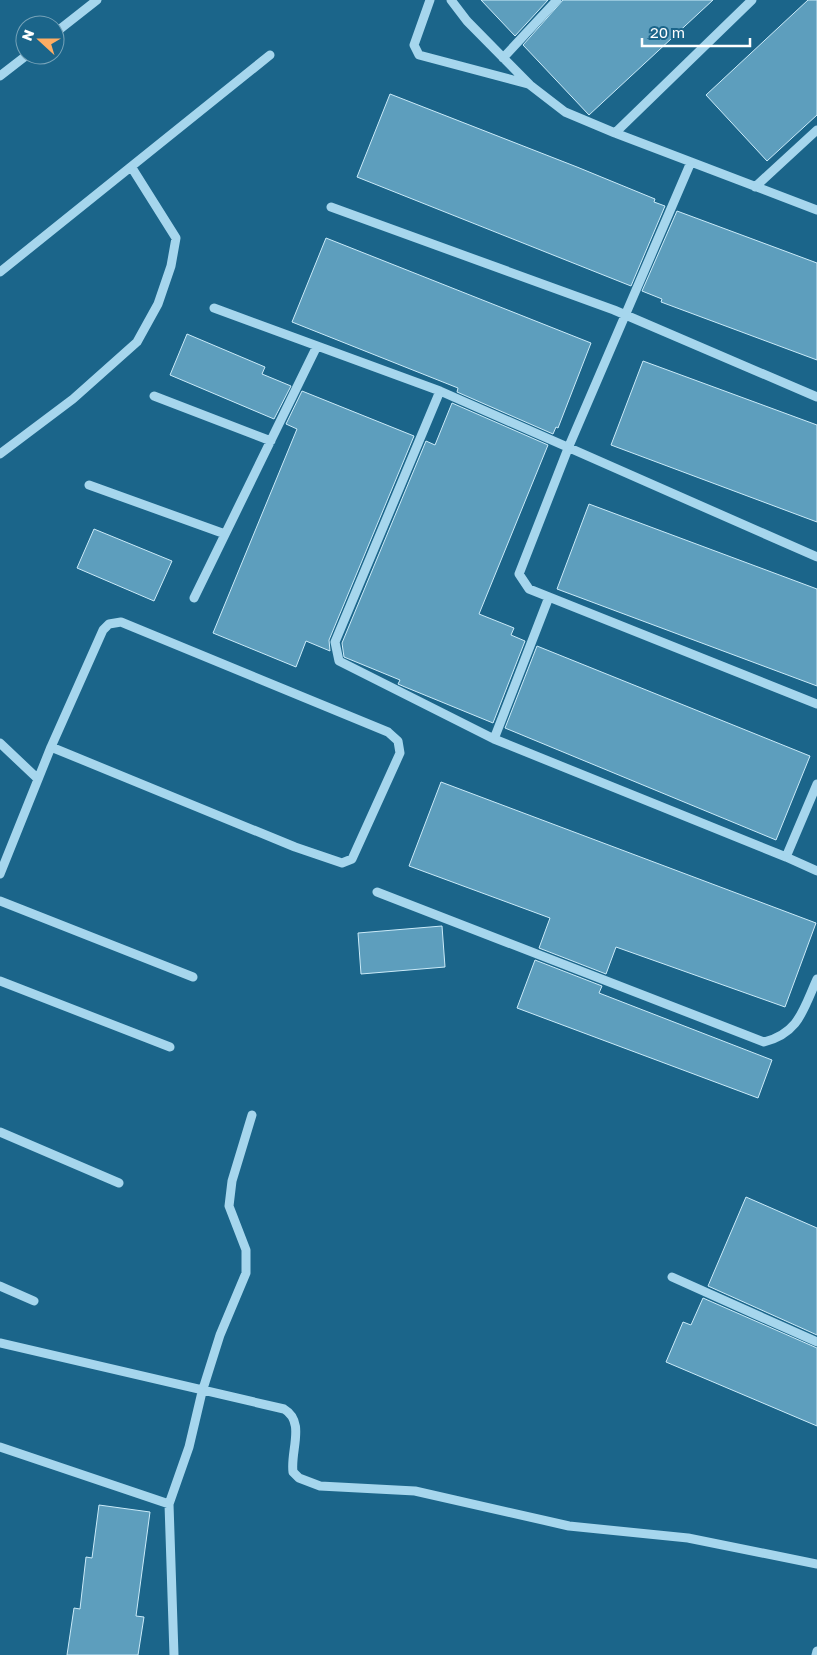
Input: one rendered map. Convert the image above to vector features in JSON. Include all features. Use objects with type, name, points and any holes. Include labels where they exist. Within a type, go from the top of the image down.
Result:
[{"type":"street","points":[[65,25],[98,0]]},
{"type":"street","points":[[430,0],[414,45],[419,56],[530,84]]},
{"type":"street","points":[[451,0],[467,21],[503,58],[530,84],[565,112],[817,210]]},
{"type":"street","points":[[503,58],[557,0]]},
{"type":"street","points":[[615,133],[752,0]]},
{"type":"street","points":[[0,272],[132,168],[270,55]]},
{"type":"street","points":[[0,76],[15,64]]},
{"type":"street","points":[[755,187],[817,130]]},
{"type":"street","points":[[691,162],[624,314],[569,446],[519,574],[529,589],[817,704]]},
{"type":"street","points":[[0,454],[73,399],[130,350],[143,332],[158,304],[172,266],[176,238],[132,168]]},
{"type":"street","points":[[332,206],[624,314],[817,397]]},
{"type":"street","points":[[214,308],[440,390],[817,557]]},
{"type":"street","points":[[194,598],[317,346]]},
{"type":"street","points":[[440,390],[336,642],[339,660],[350,668],[494,739],[817,871]]},
{"type":"street","points":[[154,396],[271,441]]},
{"type":"street","points":[[89,485],[225,534]]},
{"type":"street","points":[[494,739],[549,597]]},
{"type":"street","points":[[0,874],[3,862],[51,747],[103,630],[108,624],[121,622],[388,732],[398,741],[400,753],[352,859],[342,863],[295,847],[51,747]]},
{"type":"street","points":[[0,743],[38,779]]},
{"type":"street","points":[[786,858],[817,784]]},
{"type":"street","points":[[377,892],[764,1042],[781,1038],[796,1025],[817,979]]},
{"type":"street","points":[[0,901],[193,977]]},
{"type":"street","points":[[0,981],[170,1047]]},
{"type":"street","points":[[174,1655],[169,1504],[189,1447],[202,1392],[220,1335],[246,1273],[246,1250],[230,1206],[232,1181],[252,1115]]},
{"type":"street","points":[[0,1132],[119,1183]]},
{"type":"street","points":[[672,1277],[817,1342]]},
{"type":"street","points":[[0,1286],[34,1301]]},
{"type":"street","points":[[0,1343],[202,1392],[284,1409],[290,1413],[296,1425],[292,1470],[299,1478],[320,1486],[415,1491],[569,1526],[688,1538],[817,1564]]},
{"type":"street","points":[[0,1448],[169,1504]]},
{"type":"street","points":[[816,1655],[817,1651]]},
{"type":"building","points":[[481,0],[548,0],[515,36]]},
{"type":"building","points":[[563,0],[713,0],[589,115],[523,45]]},
{"type":"building","points":[[808,0],[817,0],[817,115],[767,161],[706,95]]},
{"type":"building","points":[[390,94],[577,167],[655,199],[654,202],[665,206],[631,286],[357,177]]},
{"type":"building","points":[[677,211],[817,263],[817,360],[661,302],[662,299],[642,291]]},
{"type":"building","points":[[326,238],[591,343],[558,428],[556,427],[553,434],[457,392],[458,388],[292,322]]},
{"type":"building","points":[[187,334],[265,367],[262,374],[291,386],[274,419],[170,375]]},
{"type":"building","points":[[643,361],[817,425],[817,522],[611,445]]},
{"type":"building","points":[[302,391],[414,436],[329,640],[330,651],[306,641],[296,667],[213,633],[297,429],[286,424]]},
{"type":"building","points":[[452,403],[548,445],[479,614],[514,628],[511,635],[525,641],[493,723],[398,684],[400,680],[344,657],[342,643],[426,441],[435,445]]},
{"type":"building","points":[[589,504],[817,589],[817,686],[557,589]]},
{"type":"building","points":[[94,529],[172,561],[154,601],[77,568]]},
{"type":"building","points":[[537,646],[810,756],[776,840],[505,728]]},
{"type":"building","points":[[441,782],[816,923],[785,1007],[616,947],[606,974],[539,948],[550,918],[409,866]]},
{"type":"building","points":[[442,926],[445,967],[361,974],[358,933]]},
{"type":"building","points":[[535,960],[602,986],[599,993],[772,1060],[758,1098],[517,1008]]},
{"type":"building","points":[[746,1197],[817,1228],[817,1335],[708,1286]]},
{"type":"building","points":[[703,1298],[817,1348],[817,1426],[666,1362],[683,1322],[691,1325]]},
{"type":"building","points":[[99,1505],[150,1512],[136,1616],[144,1617],[138,1655],[67,1655],[74,1608],[80,1609],[86,1557],[92,1558]]}]
